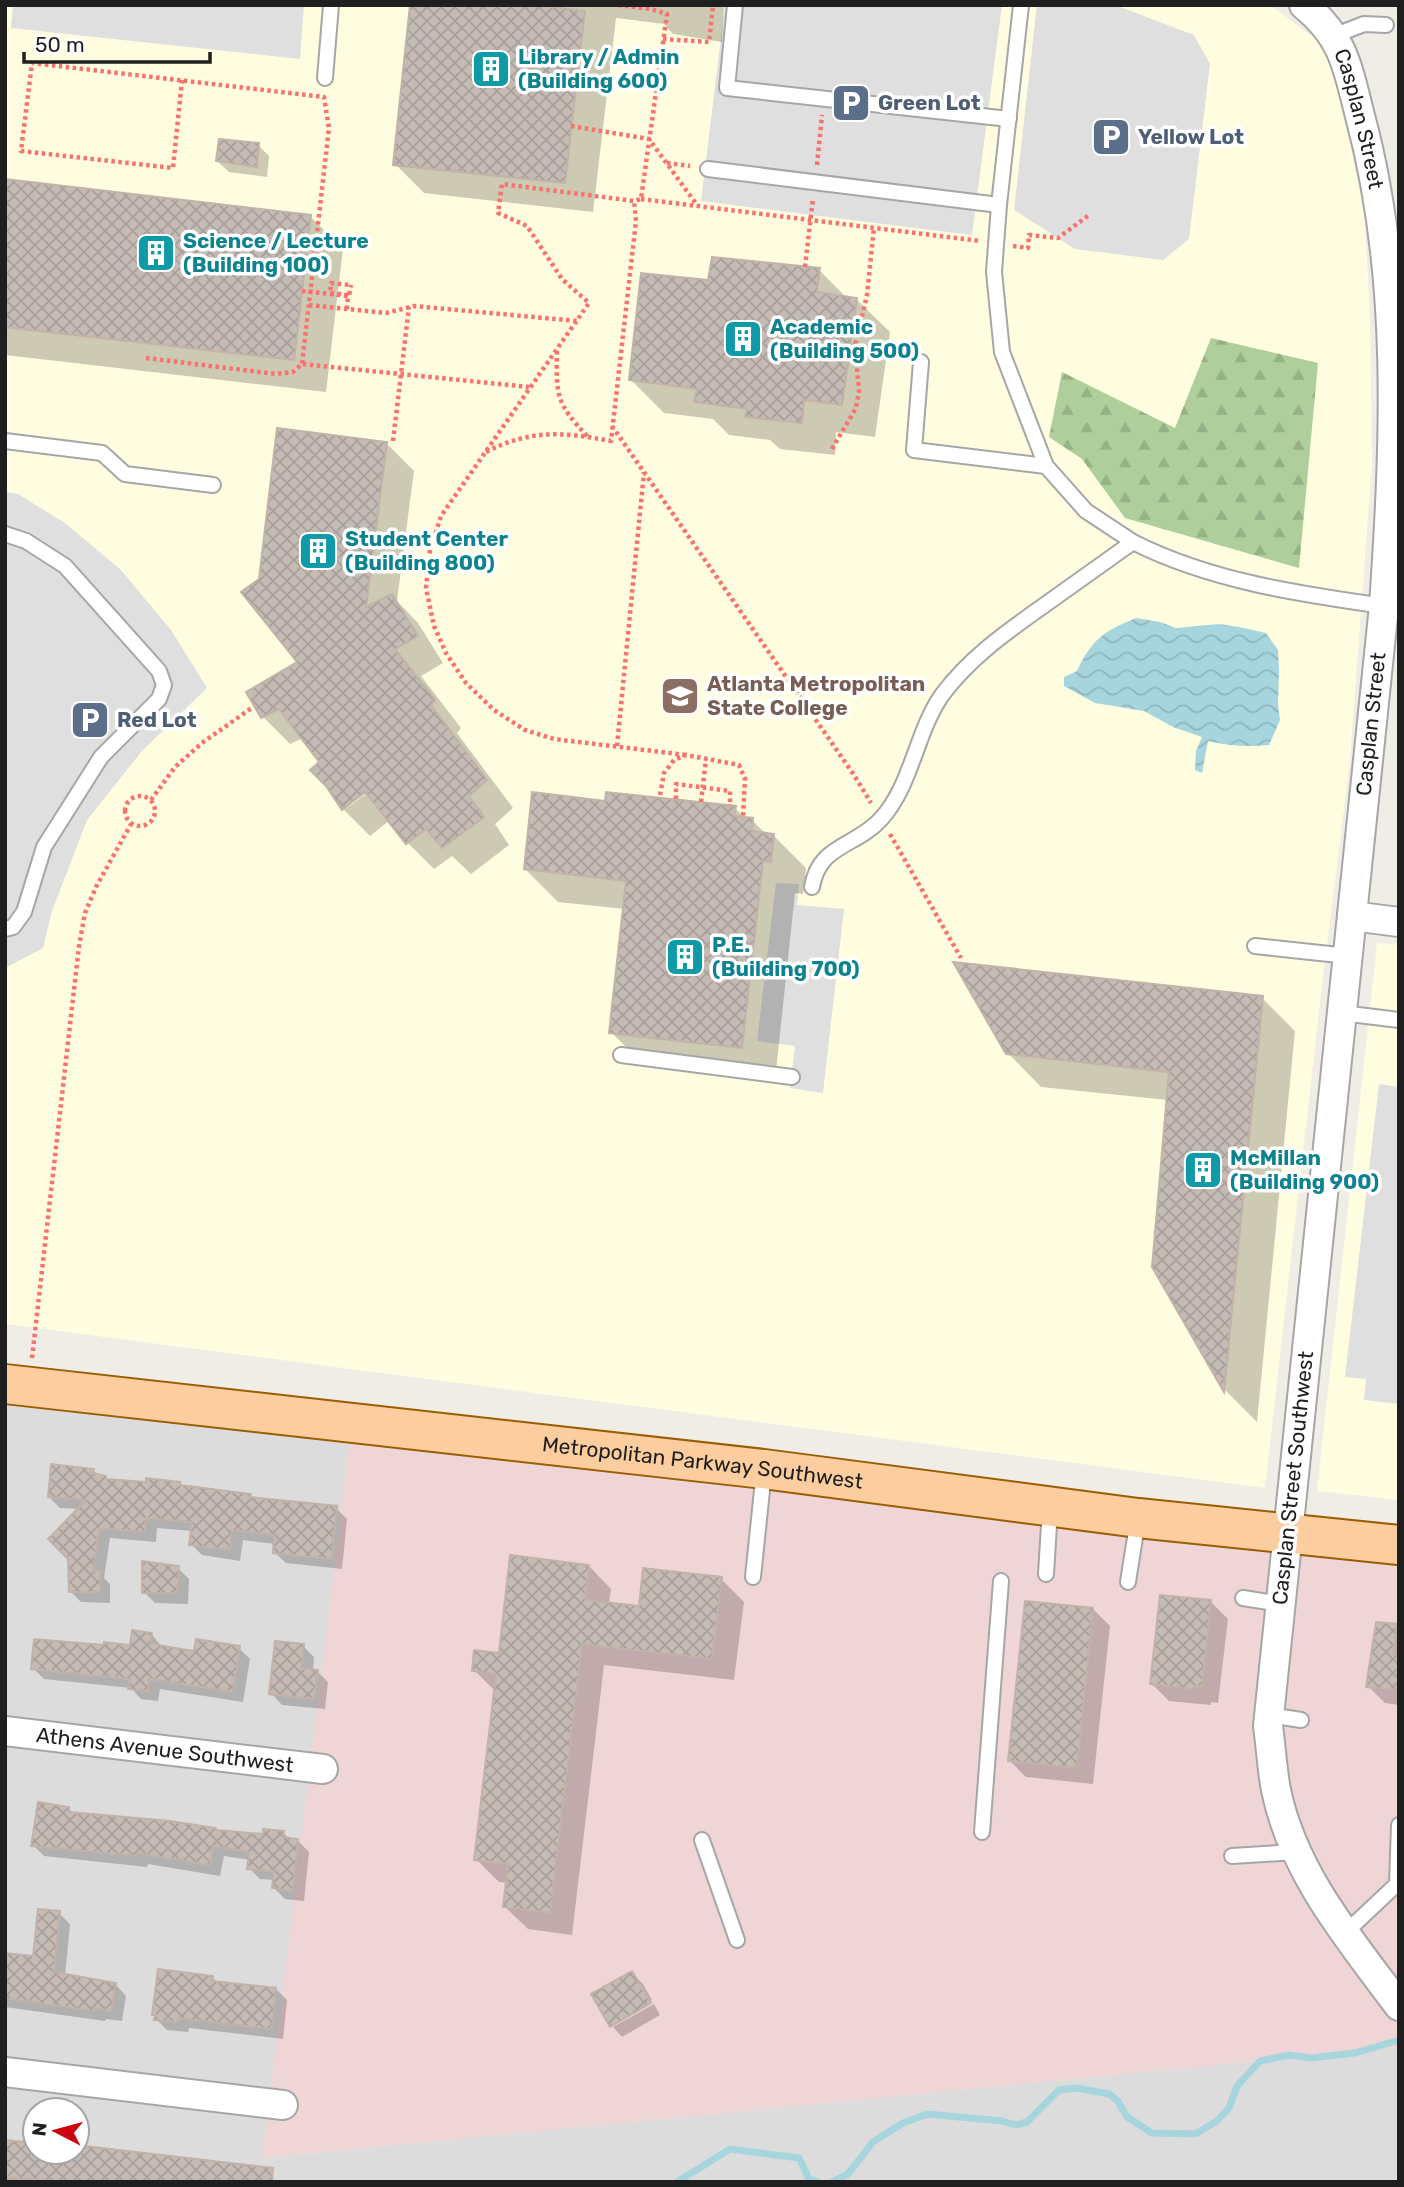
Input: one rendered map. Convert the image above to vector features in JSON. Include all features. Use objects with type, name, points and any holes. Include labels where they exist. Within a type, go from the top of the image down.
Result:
[{"type":"main road","name":"Metropolitan Parkway Southwest","points":[[17,1385],[764,1469],[1138,1518],[1399,1545]]},
{"type":"street","name":"Casplan Street","points":[[1304,5],[1323,22],[1346,62],[1378,196],[1386,256],[1391,332],[1393,413],[1384,606],[1352,916]]},
{"type":"street","points":[[1352,916],[1399,922]]},
{"type":"street","name":"Casplan Street Southwest","points":[[1352,916],[1268,1726],[1276,1790],[1296,1852],[1331,1913],[1399,2006]]},
{"type":"street","name":"Athens Avenue Southwest","points":[[5,1731],[323,1769]]},
{"type":"street","points":[[5,2072],[283,2105]]},
{"type":"lane","points":[[325,78],[331,5]]},
{"type":"lane","points":[[735,5],[727,88],[1009,119]]},
{"type":"lane","points":[[1021,5],[994,272],[1002,352],[1046,466],[1086,511],[1133,542],[1203,571],[1329,598],[1384,606]]},
{"type":"lane","points":[[1333,36],[1364,24],[1386,25]]},
{"type":"lane","points":[[708,169],[999,205]]},
{"type":"lane","points":[[921,362],[914,450],[1046,466]]},
{"type":"lane","points":[[5,441],[103,453],[125,474],[212,485]]},
{"type":"lane","points":[[5,534],[26,541],[65,566],[159,671],[164,685],[159,699],[101,757],[44,847],[24,912],[13,927],[5,929]]},
{"type":"lane","points":[[812,887],[814,873],[831,852],[881,819],[901,786],[940,698],[961,671],[1001,635],[1133,542]]},
{"type":"lane","points":[[1255,946],[1348,956]]},
{"type":"lane","points":[[1342,1013],[1399,1020]]},
{"type":"lane","points":[[621,1055],[792,1077]]},
{"type":"lane","points":[[753,1577],[764,1469]]},
{"type":"lane","points":[[1046,1574],[1050,1505]]},
{"type":"lane","points":[[1128,1582],[1138,1518]]},
{"type":"lane","points":[[982,1832],[1001,1581]]},
{"type":"lane","points":[[1243,1598],[1280,1604]]},
{"type":"lane","points":[[1269,1715],[1301,1720]]},
{"type":"lane","points":[[1345,1933],[1397,1884],[1399,1825]]},
{"type":"lane","points":[[702,1840],[737,1940]]},
{"type":"lane","points":[[1232,1856],[1296,1852]]},
{"type":"path","points":[[618,5],[667,14],[641,199]]},
{"type":"path","points":[[663,39],[709,42],[713,5]]},
{"type":"path","points":[[146,358],[276,374],[293,372],[302,364],[329,128],[324,97],[32,62],[21,151],[173,168],[182,80]]},
{"type":"path","points":[[572,127],[649,139],[697,206]]},
{"type":"path","points":[[805,267],[821,131]]},
{"type":"path","points":[[743,817],[746,779],[739,765],[686,755],[554,738],[524,730],[494,710],[466,683],[446,653],[435,626],[426,588],[430,550],[441,516],[589,303],[562,279],[527,226],[498,213],[502,184],[810,219],[982,242]]},
{"type":"path","points":[[483,453],[508,441],[545,434],[573,434],[611,441],[636,221],[634,201]]},
{"type":"path","points":[[1013,246],[1028,248],[1029,235],[1058,238],[1089,215]]},
{"type":"path","points":[[832,449],[856,408],[859,391],[855,346],[867,295],[874,227]]},
{"type":"path","points":[[302,291],[326,294],[337,295],[349,296],[351,285],[331,283],[330,293],[348,295],[347,302],[346,309]]},
{"type":"path","points":[[309,305],[386,313],[409,307],[577,321]]},
{"type":"path","points":[[393,441],[409,307]]},
{"type":"path","points":[[557,349],[556,380],[560,401],[569,416],[589,437]]},
{"type":"path","points":[[302,364],[530,387]]},
{"type":"path","points":[[612,426],[854,775],[961,958]]},
{"type":"path","points":[[617,746],[644,472]]},
{"type":"path","points":[[150,800],[176,767],[202,743],[253,706]]},
{"type":"path","points":[[660,795],[664,773],[674,760],[686,755]]},
{"type":"path","points":[[701,802],[706,759]]},
{"type":"path","points":[[676,799],[676,784],[703,787],[730,791],[730,806]]},
{"type":"path","points":[[141,795],[150,800],[155,809],[153,818],[141,826],[131,824],[125,816],[127,801],[131,797],[141,795]]},
{"type":"path","points":[[17,1385],[85,913],[96,887],[131,824]]},
{"type":"shaded area","name":"Atlanta Metropolitan State College","points":[[5,5],[1270,5],[1324,45],[1337,78],[1364,210],[1370,315],[1372,463],[1350,760],[1265,1488],[5,1324]]},
{"type":"shaded area","points":[[13,5],[304,5],[300,59],[11,28]]},
{"type":"shaded area","name":"Green Lot","points":[[725,5],[1002,5],[972,235],[701,201]]},
{"type":"shaded area","name":"Yellow Lot","points":[[1037,5],[1115,5],[1194,35],[1210,64],[1189,239],[1163,260],[1075,249],[1014,210]]},
{"type":"shaded area","name":"Red Lot","points":[[5,492],[18,494],[65,523],[121,570],[171,630],[207,688],[142,751],[87,820],[52,911],[43,948],[5,968]]},
{"type":"shaded area","points":[[776,883],[799,884],[797,905],[844,909],[823,1093],[790,1088],[795,1046],[757,1041]]},
{"type":"shaded area","points":[[1377,943],[1399,945],[1399,1500],[1317,1491]]},
{"type":"shaded area","points":[[1379,1084],[1399,1087],[1399,1404],[1364,1400],[1366,1379],[1345,1377]]},
{"type":"shaded area","points":[[5,1376],[353,1415],[263,2158],[1399,2047],[1399,2182],[5,2182]]},
{"type":"shaded area","points":[[353,1415],[1399,1548],[1399,2047],[262,2158]]},
{"type":"green space","points":[[1211,338],[1318,363],[1299,568],[1125,518],[1082,459],[1049,437],[1062,372],[1175,428]]},
{"type":"water","points":[[1136,618],[1176,628],[1219,624],[1266,633],[1278,650],[1279,670],[1280,720],[1269,745],[1238,746],[1208,741],[1202,773],[1195,770],[1196,751],[1202,737],[1173,727],[1144,711],[1095,703],[1064,686],[1064,677],[1077,671],[1100,637]]},
{"type":"building","name":"Library / Admin (Building 600)","points":[[410,5],[536,5],[585,11],[565,183],[393,165]]},
{"type":"building","points":[[219,139],[259,143],[257,167],[216,161]]},
{"type":"building","name":"Science / Lecture (Building 100)","points":[[5,179],[311,215],[294,360],[5,327]]},
{"type":"building","name":"Academic (Building 500)","points":[[712,257],[820,268],[817,292],[857,298],[842,405],[804,400],[802,423],[745,417],[747,409],[694,402],[697,389],[629,380],[641,273],[708,280]]},
{"type":"building","points":[[277,428],[387,442],[366,607],[392,594],[418,636],[395,649],[435,700],[431,705],[487,780],[469,796],[484,817],[442,848],[426,829],[406,844],[365,792],[342,810],[326,786],[310,770],[319,762],[279,709],[261,718],[246,692],[297,662],[241,592],[259,579]]},
{"type":"building","name":"P.E. (Building 700)","points":[[532,792],[605,801],[606,792],[736,806],[734,816],[753,818],[752,831],[774,834],[771,862],[763,861],[742,1048],[609,1033],[626,881],[524,869]]},
{"type":"building","name":"McMillan (Building 900)","points":[[953,962],[1263,996],[1224,1392],[1152,1267],[1169,1072],[1006,1054]]},
{"type":"building","points":[[51,1464],[94,1469],[93,1473],[106,1476],[106,1479],[146,1482],[146,1478],[251,1494],[250,1497],[337,1506],[332,1559],[273,1553],[274,1535],[232,1530],[230,1550],[189,1545],[192,1522],[146,1518],[145,1532],[99,1528],[93,1571],[100,1571],[100,1592],[69,1592],[68,1559],[48,1539],[86,1500],[48,1497]]},
{"type":"building","points":[[510,1555],[589,1565],[585,1600],[639,1606],[643,1568],[722,1577],[712,1659],[582,1644],[550,1913],[503,1907],[508,1864],[474,1860],[496,1674],[472,1671],[474,1650],[499,1653]]},
{"type":"building","points":[[142,1561],[179,1566],[177,1593],[142,1593]]},
{"type":"building","points":[[1160,1595],[1211,1600],[1202,1687],[1194,1686],[1194,1689],[1150,1684]]},
{"type":"building","points":[[1025,1601],[1093,1608],[1077,1768],[1008,1761]]},
{"type":"building","points":[[1376,1622],[1397,1624],[1393,1654],[1399,1655],[1399,1690],[1366,1687]]},
{"type":"building","points":[[132,1630],[152,1633],[151,1644],[194,1651],[196,1639],[240,1646],[233,1692],[149,1679],[148,1691],[128,1689],[130,1679],[31,1669],[34,1639],[130,1645]]},
{"type":"building","points":[[275,1641],[304,1644],[301,1668],[318,1670],[314,1699],[269,1694]]},
{"type":"building","points":[[38,1802],[69,1807],[69,1812],[170,1821],[216,1830],[263,1834],[263,1829],[284,1831],[283,1837],[298,1839],[293,1891],[272,1888],[274,1871],[247,1869],[249,1852],[213,1846],[210,1865],[137,1853],[137,1856],[31,1846]]},
{"type":"building","points":[[38,1909],[60,1911],[54,1972],[116,1983],[111,2011],[5,1998],[5,1953],[33,1956]]},
{"type":"building","points":[[158,1969],[213,1976],[212,1981],[276,1988],[272,2029],[178,2018],[178,2022],[154,2020],[155,2015],[152,2015]]},
{"type":"building","points":[[632,1971],[651,2003],[610,2027],[591,1994]]},
{"type":"building","points":[[5,2140],[21,2142],[21,2166],[91,2166],[91,2147],[273,2168],[272,2182],[68,2182],[5,2177]]},
{"type":"waterway","points":[[832,2182],[848,2174],[873,2142],[903,2123],[927,2114],[1002,2121],[1016,2125],[1027,2122],[1059,2090],[1077,2088],[1109,2094],[1118,2101],[1127,2117],[1152,2133],[1195,2134],[1217,2121],[1229,2108],[1237,2086],[1260,2061],[1289,2055],[1311,2058],[1355,2053],[1399,2040]]},
{"type":"waterway","points":[[677,2182],[730,2149],[799,2158],[809,2179],[818,2182]]},
{"type":"place","name":"Library / Admin (Building 600)","points":[[491,69]]},
{"type":"place","name":"Green Lot","points":[[851,103]]},
{"type":"place","name":"Yellow Lot","points":[[1111,137]]},
{"type":"place","name":"Science / Lecture (Building 100)","points":[[156,253]]},
{"type":"place","name":"Academic (Building 500)","points":[[743,339]]},
{"type":"place","name":"Student Center (Building 800)","points":[[318,551]]},
{"type":"place","name":"Atlanta Metropolitan State College","points":[[680,696]]},
{"type":"place","name":"Red Lot","points":[[90,720]]},
{"type":"place","name":"P.E. (Building 700)","points":[[685,957]]},
{"type":"place","name":"McMillan (Building 900)","points":[[1203,1170]]}]
